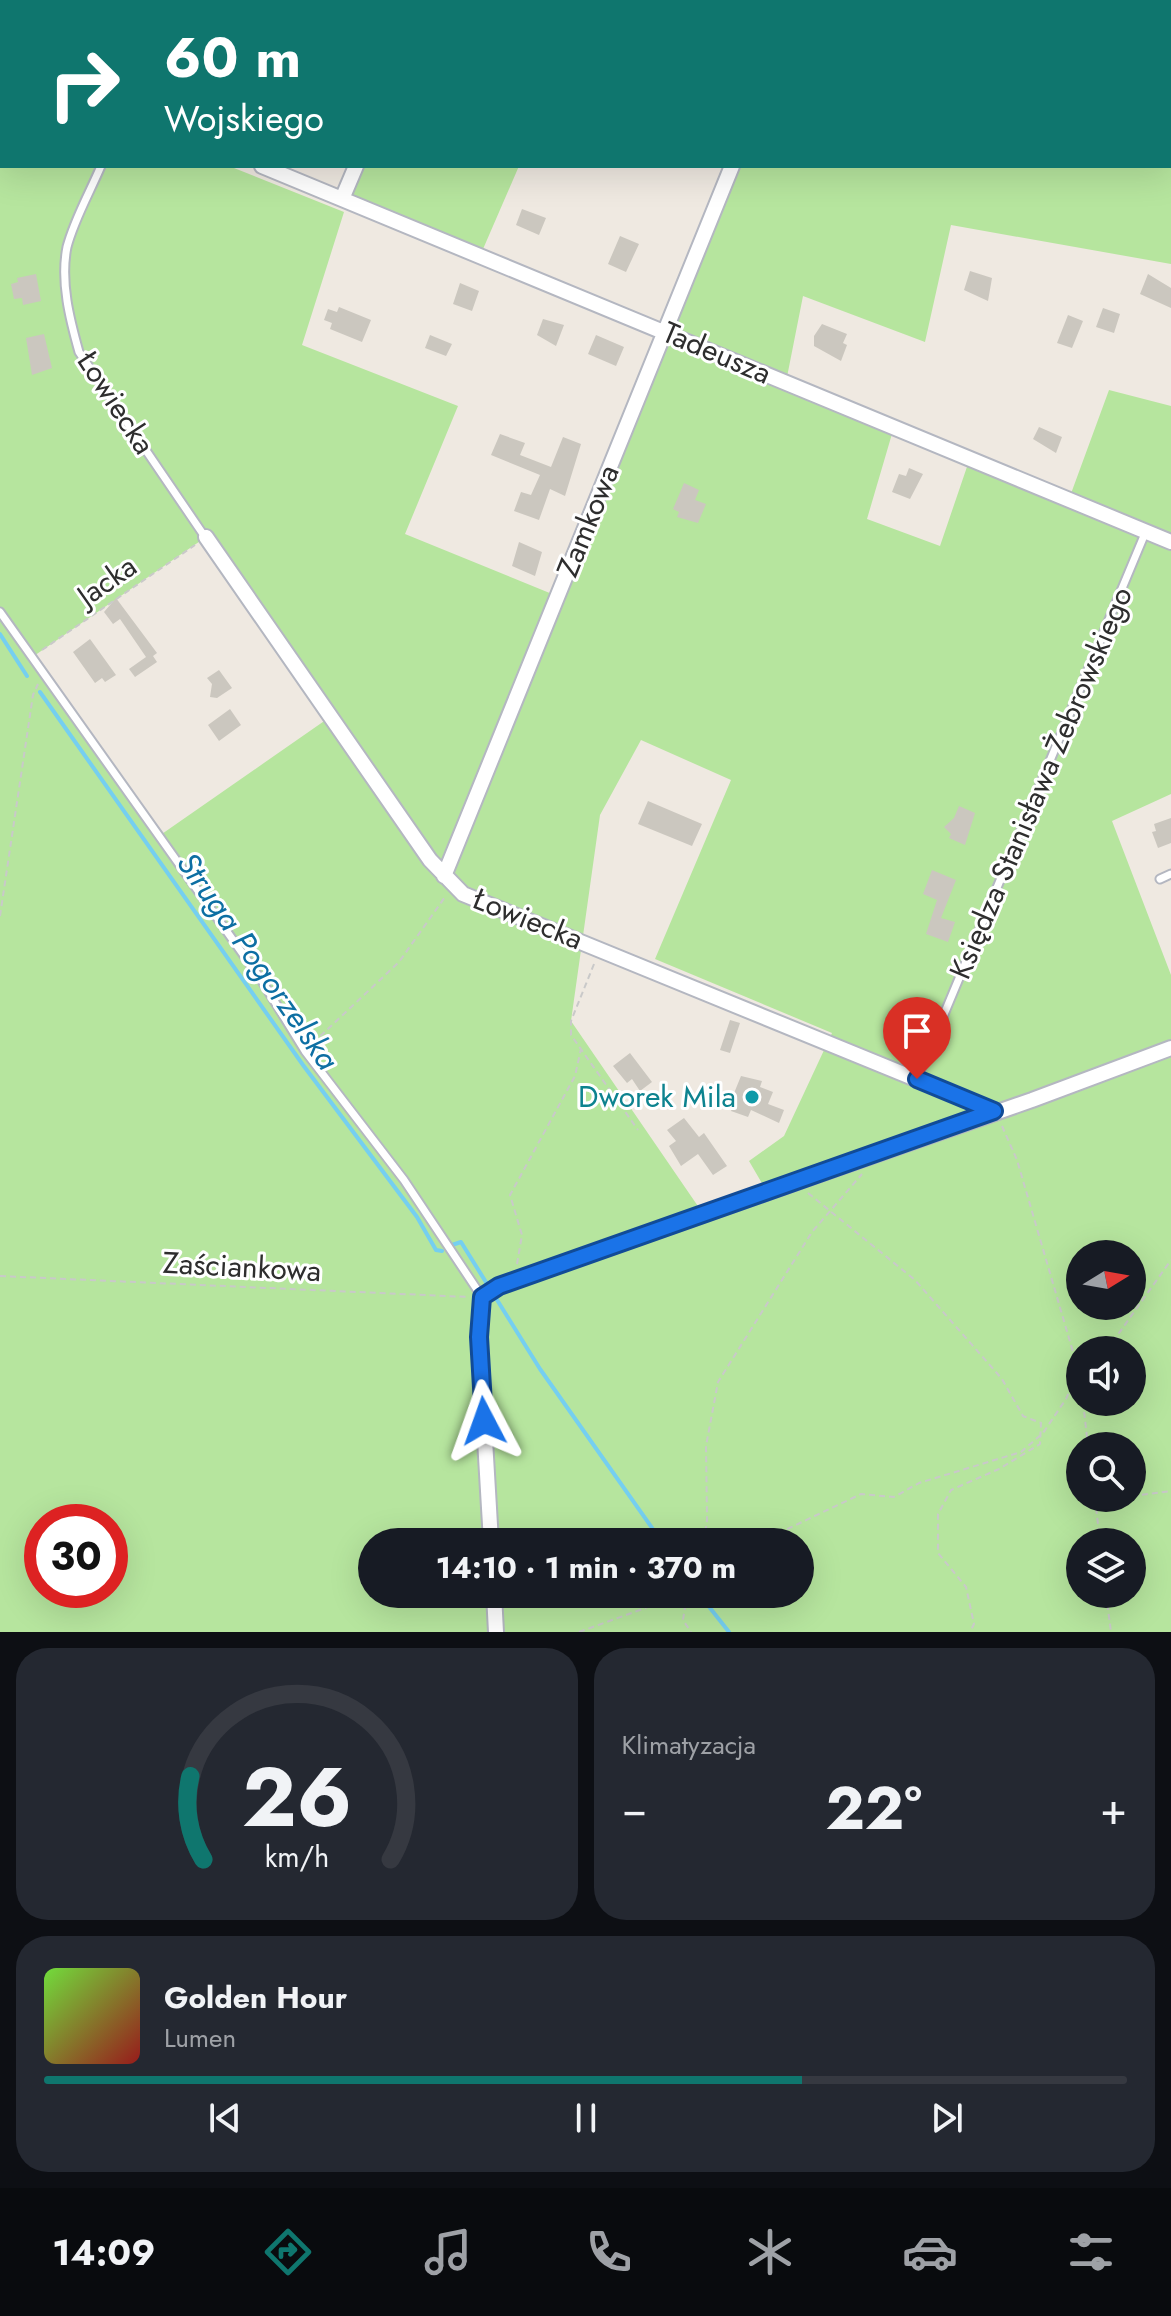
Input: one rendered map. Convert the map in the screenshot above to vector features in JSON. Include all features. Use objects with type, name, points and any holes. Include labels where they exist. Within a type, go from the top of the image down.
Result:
[{"type":"street","name":"Tadeusza","points":[[267,168],[1171,542]]},
{"type":"street","points":[[342,199],[355,168]]},
{"type":"street","name":"Zamkowa","points":[[448,881],[731,168]]},
{"type":"street","name":"Łowiecka","points":[[206,537],[448,881],[463,894],[994,1111]]},
{"type":"street","points":[[490,1528],[479,1337],[490,1292],[1171,1048]]},
{"type":"street","points":[[495,1608],[496,1632]]},
{"type":"lane","name":"Łowiecka","points":[[100,168],[68,247],[65,275],[70,322],[79,352],[206,537]]},
{"type":"lane","name":"Księdza Stanisława Żebrowskiego","points":[[917,1079],[1146,531]]},
{"type":"lane","points":[[0,612],[262,981],[305,1051],[490,1292]]},
{"type":"lane","points":[[1160,879],[1171,874]]},
{"type":"path","name":"Jacka","points":[[31,658],[206,537]]},
{"type":"path","points":[[0,916],[33,695],[43,675]]},
{"type":"path","points":[[305,1051],[399,962],[448,881]]},
{"type":"path","points":[[601,948],[571,1021],[571,1035],[638,1130]]},
{"type":"path","points":[[514,1281],[522,1235],[510,1195],[575,1076],[581,1049]]},
{"type":"path","points":[[994,1111],[1017,1160],[1070,1336]]},
{"type":"path","points":[[706,1528],[706,1446],[718,1382],[791,1264],[830,1211],[881,1152]]},
{"type":"path","points":[[807,1192],[915,1280],[1002,1379],[1023,1416],[1041,1423],[1043,1433],[1040,1444],[999,1469],[951,1490],[938,1514],[938,1553],[966,1587],[974,1624],[970,1632]]},
{"type":"path","points":[[1117,1336],[1171,1260]]},
{"type":"path","name":"Zaściankowa","points":[[0,1276],[490,1292]]},
{"type":"path","points":[[789,1528],[861,1494],[894,1497],[919,1483],[1021,1452],[1043,1433],[1066,1399]]},
{"type":"path","points":[[1146,1494],[1171,1491]]},
{"type":"path","points":[[579,1632],[646,1608]]},
{"type":"path","points":[[684,1608],[683,1620],[691,1632]]},
{"type":"path","points":[[1108,1608],[1111,1632]]},
{"type":"green space","points":[[0,168],[234,168],[344,212],[302,345],[458,406],[405,534],[557,596],[731,168],[1171,168],[1171,264],[951,225],[925,342],[803,296],[786,382],[894,427],[867,519],[940,546],[970,458],[1069,499],[1109,390],[1171,406],[1171,794],[1112,821],[1171,975],[1171,1632],[0,1632]],"holes":[[[206,537],[330,717],[159,836],[31,658]],[[641,740],[731,780],[655,959],[832,1033],[784,1136],[749,1161],[767,1192],[704,1215],[571,1021],[600,815]]]},
{"type":"green space","points":[[355,168],[518,168],[480,256],[342,199]]},
{"type":"building","points":[[522,209],[546,218],[539,235],[516,225]]},
{"type":"building","points":[[620,236],[639,244],[626,272],[608,264]]},
{"type":"building","points":[[970,271],[992,278],[988,301],[964,290]]},
{"type":"building","points":[[36,274],[41,301],[23,305],[22,298],[14,299],[11,284],[18,282],[17,278]]},
{"type":"building","points":[[1148,274],[1171,288],[1171,308],[1140,294]]},
{"type":"building","points":[[460,283],[479,291],[472,311],[453,304]]},
{"type":"building","points":[[339,307],[371,320],[362,342],[330,329],[332,323],[324,320],[328,309],[337,312]]},
{"type":"building","points":[[1103,308],[1120,314],[1114,333],[1096,327]]},
{"type":"building","points":[[1068,315],[1083,321],[1072,348],[1057,343]]},
{"type":"building","points":[[543,319],[564,325],[556,346],[537,335]]},
{"type":"building","points":[[822,324],[847,334],[841,361],[814,346],[814,336]]},
{"type":"building","points":[[44,334],[52,368],[32,375],[26,338]]},
{"type":"building","points":[[430,335],[452,344],[446,356],[425,348]]},
{"type":"building","points":[[596,335],[624,347],[616,366],[588,354]]},
{"type":"building","points":[[1039,427],[1062,437],[1056,453],[1033,439]]},
{"type":"building","points":[[500,434],[525,443],[520,455],[551,467],[563,437],[581,444],[565,496],[550,489],[539,520],[514,511],[521,492],[531,495],[540,475],[491,455]]},
{"type":"building","points":[[909,468],[923,474],[910,499],[892,492],[899,474],[906,476]]},
{"type":"building","points":[[684,483],[699,490],[695,500],[706,504],[698,523],[677,517],[679,512],[673,509]]},
{"type":"building","points":[[519,542],[542,552],[535,576],[512,566]]},
{"type":"building","points":[[116,598],[157,653],[153,656],[157,662],[135,677],[129,669],[146,657],[120,619],[113,624],[104,612]]},
{"type":"building","points":[[90,639],[116,675],[105,682],[102,678],[95,683],[73,652]]},
{"type":"building","points":[[219,670],[232,688],[217,698],[210,697],[212,684],[207,678]]},
{"type":"building","points":[[230,709],[241,725],[219,741],[208,725]]},
{"type":"building","points":[[648,801],[702,824],[692,846],[638,824]]},
{"type":"building","points":[[959,806],[975,813],[965,845],[949,838],[951,834],[944,827],[954,818]]},
{"type":"building","points":[[1171,818],[1171,843],[1158,848],[1152,832],[1156,831],[1154,824]]},
{"type":"building","points":[[932,870],[956,880],[941,918],[955,922],[948,942],[926,934],[937,900],[923,894]]},
{"type":"building","points":[[730,1020],[740,1023],[730,1053],[720,1050]]},
{"type":"building","points":[[630,1053],[652,1082],[640,1091],[632,1079],[627,1083],[613,1066]]},
{"type":"building","name":"Dworek Mila","points":[[741,1076],[762,1081],[760,1087],[773,1092],[768,1104],[784,1110],[779,1123],[751,1110],[748,1117],[731,1111],[734,1104],[730,1103]]},
{"type":"building","points":[[684,1118],[699,1137],[704,1133],[727,1166],[713,1175],[698,1154],[681,1166],[669,1146],[676,1141],[667,1130]]},
{"type":"waterway","name":"Struga Pogorzelska","points":[[0,634],[27,676]]},
{"type":"waterway","name":"Struga Pogorzelska","points":[[40,692],[303,1065],[417,1217],[436,1250],[442,1251]]},
{"type":"waterway","name":"Struga Pogorzelska","points":[[452,1245],[461,1242],[540,1369],[652,1528]]},
{"type":"waterway","name":"Struga Pogorzelska","points":[[710,1608],[729,1632]]},
{"type":"place","name":"Dworek Mila","points":[[752,1097]]},
{"type":"route","points":[[484,1421],[479,1337],[482,1297],[499,1286],[994,1111],[917,1079]]}]
